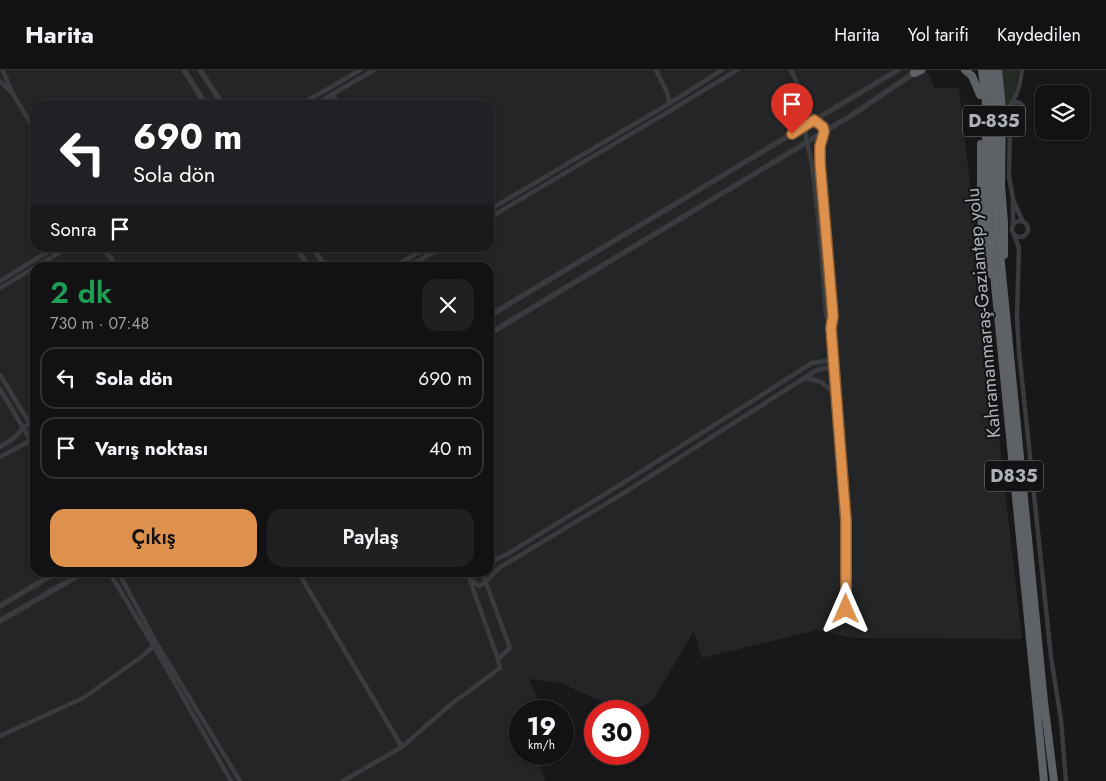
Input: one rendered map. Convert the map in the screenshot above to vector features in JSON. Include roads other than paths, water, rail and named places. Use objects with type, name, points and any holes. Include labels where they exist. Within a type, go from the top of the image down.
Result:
[{"type":"highway","points":[[965,70],[972,76],[980,95]]},
{"type":"highway","points":[[977,70],[981,107],[983,247],[995,284]]},
{"type":"highway","name":"Kahramanmaraş-Gaziantep yolu","points":[[982,70],[990,171],[1002,272],[1044,702],[1054,781]]},
{"type":"highway","name":"Kahramanmaraş-Gaziantep yolu","points":[[990,70],[994,102],[990,171],[990,234],[1044,781]]},
{"type":"highway","points":[[998,70],[1003,127],[1001,186],[1005,243],[1002,272]]},
{"type":"street","points":[[184,70],[203,100]]},
{"type":"street","points":[[200,70],[220,100]]},
{"type":"street","points":[[309,100],[360,70]]},
{"type":"street","points":[[322,100],[374,70]]},
{"type":"street","points":[[656,70],[673,109]]},
{"type":"street","points":[[494,207],[722,70]]},
{"type":"street","points":[[494,215],[737,70]]},
{"type":"street","points":[[791,70],[811,122],[823,127],[824,132],[820,146],[833,316],[831,328],[846,521],[846,609]]},
{"type":"street","points":[[494,313],[898,70]]},
{"type":"street","points":[[1022,70],[1017,96],[1008,108],[1010,116],[1009,177],[1013,225],[1011,229],[1019,248],[1017,316],[1019,350],[1051,657],[1061,720],[1066,781]]},
{"type":"street","points":[[494,331],[852,115],[918,71]]},
{"type":"street","points":[[2,72],[30,123]]},
{"type":"street","points":[[0,81],[13,94]]},
{"type":"street","points":[[1010,135],[1018,119],[1024,114],[1025,109],[1022,105],[1020,85]]},
{"type":"street","points":[[332,94],[336,100]]},
{"type":"street","points":[[1012,103],[1017,102],[1022,105]]},
{"type":"street","points":[[1010,116],[1018,119]]},
{"type":"street","points":[[811,122],[805,130],[805,136],[812,164],[826,316],[831,328]]},
{"type":"street","points":[[553,172],[557,178]]},
{"type":"street","points":[[1012,198],[1023,222],[1028,227],[1019,248]]},
{"type":"street","points":[[817,213],[824,212]]},
{"type":"street","points":[[1013,225],[1016,222],[1023,222]]},
{"type":"street","points":[[1014,236],[1018,238],[1025,236]]},
{"type":"street","points":[[31,262],[47,252]]},
{"type":"street","points":[[43,262],[60,252]]},
{"type":"street","points":[[105,252],[113,262]]},
{"type":"street","points":[[108,252],[110,258]]},
{"type":"street","points":[[402,262],[419,252]]},
{"type":"street","points":[[415,262],[431,252]]},
{"type":"street","points":[[0,281],[30,263]]},
{"type":"street","points":[[0,288],[30,270]]},
{"type":"street","points":[[5,278],[8,283]]},
{"type":"street","points":[[494,572],[627,491],[817,370],[830,367],[834,362]]},
{"type":"street","points":[[494,560],[623,483],[812,363],[834,362]]},
{"type":"street","points":[[0,375],[30,423],[13,440],[0,447]]},
{"type":"street","points":[[806,378],[821,382],[837,395]]},
{"type":"street","points":[[0,389],[23,428],[30,436]]},
{"type":"street","points":[[9,404],[15,400]]},
{"type":"street","points":[[0,457],[30,440]]},
{"type":"street","points":[[0,606],[49,577]]},
{"type":"street","points":[[0,620],[75,577]]},
{"type":"street","points":[[112,577],[240,781]]},
{"type":"street","points":[[121,577],[155,644],[231,781]]},
{"type":"street","points":[[301,577],[402,747]]},
{"type":"street","points":[[484,577],[510,648],[498,659]]},
{"type":"street","points":[[470,579],[479,586],[486,583],[489,577]]},
{"type":"street","points":[[343,781],[402,747],[450,705],[500,668],[470,579]]},
{"type":"street","points":[[0,736],[83,698],[140,658],[155,644]]}]
